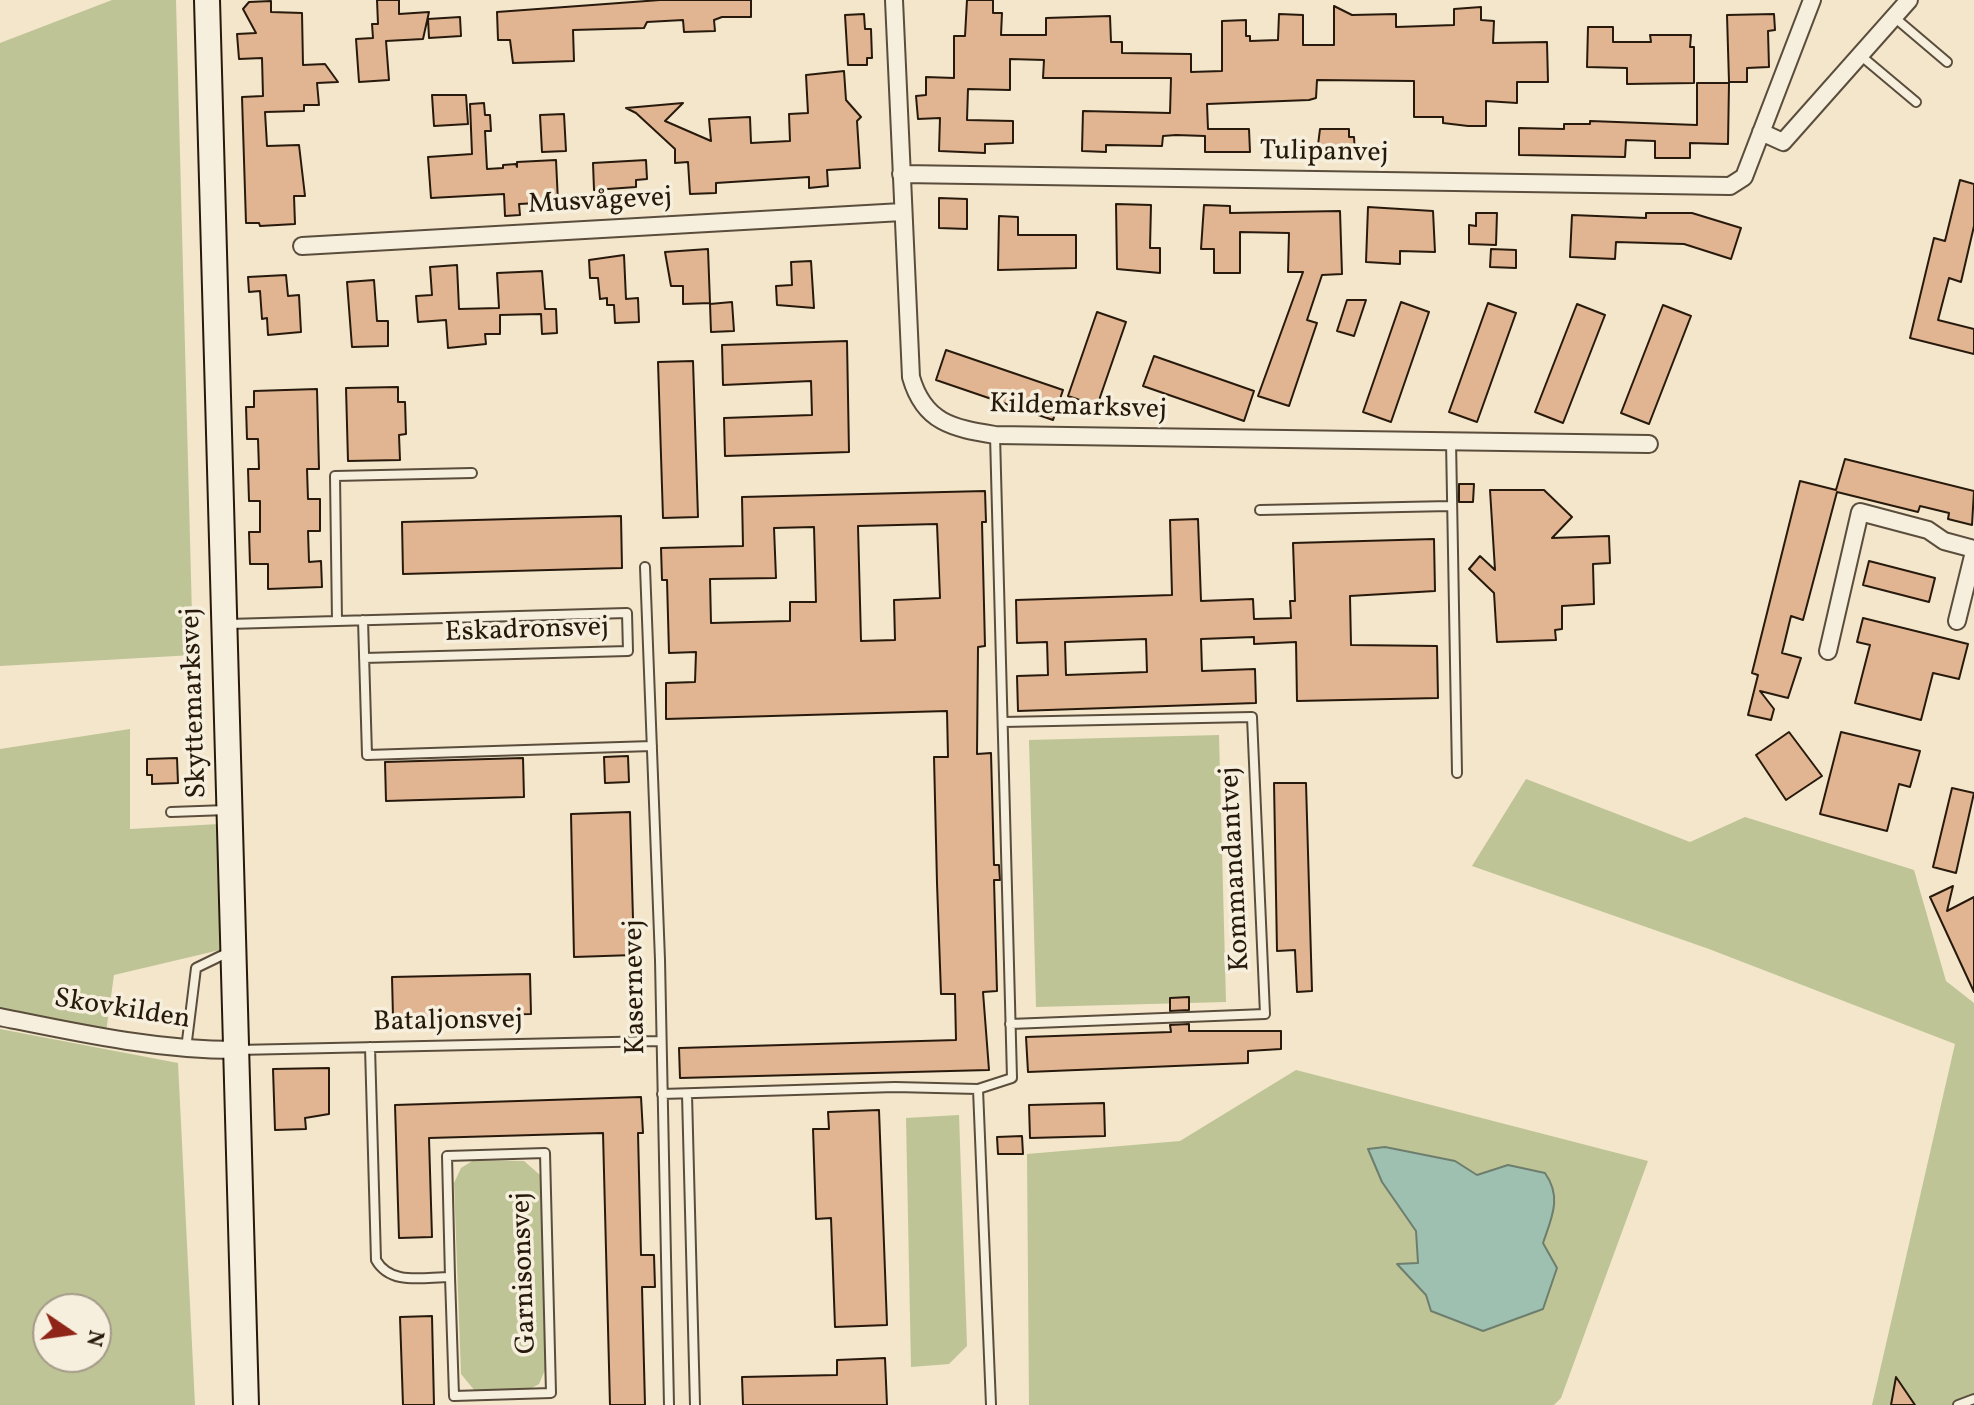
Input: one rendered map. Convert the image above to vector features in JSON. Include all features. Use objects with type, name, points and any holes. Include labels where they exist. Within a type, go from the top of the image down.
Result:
[{"type":"street","name":"Skyttemarksvej","points":[[207,0],[246,1405]]},
{"type":"street","name":"Kildemarksvej","points":[[894,0],[911,377],[917,399],[950,427],[995,435],[1649,444]]},
{"type":"street","points":[[1812,0],[1761,132],[1783,142],[1909,0]]},
{"type":"street","name":"Tulipanvej","points":[[901,174],[1730,186],[1744,177],[1761,132]]},
{"type":"street","name":"Musvågevej","points":[[302,246],[902,212]]},
{"type":"street","points":[[1828,651],[1860,512],[1928,530],[1944,541],[1974,550],[1957,621]]},
{"type":"street","name":"Skovkilden","points":[[0,1017],[109,1039],[186,1050],[237,1050]]},
{"type":"lane","points":[[1894,17],[1947,62]]},
{"type":"lane","points":[[1860,55],[1916,102]]},
{"type":"lane","points":[[662,1094],[895,1087],[978,1089],[1012,1078],[995,435]]},
{"type":"lane","points":[[1451,441],[1457,773]]},
{"type":"lane","points":[[337,621],[335,476],[472,473]]},
{"type":"lane","points":[[1260,510],[1450,506]]},
{"type":"lane","name":"Kasernevej","points":[[645,567],[669,1405]]},
{"type":"lane","name":"Eskadronsvej","points":[[223,624],[627,613],[628,651],[364,658]]},
{"type":"lane","points":[[363,620],[367,755],[652,746]]},
{"type":"lane","name":"Kommandantvej","points":[[1003,722],[1252,717],[1265,1014],[1010,1024]]},
{"type":"lane","points":[[171,812],[229,810]]},
{"type":"lane","points":[[186,1050],[196,968],[233,950]]},
{"type":"lane","name":"Bataljonsvej","points":[[237,1050],[659,1041]]},
{"type":"lane","points":[[370,1047],[376,1260],[384,1273],[397,1278],[450,1277]]},
{"type":"lane","points":[[978,1089],[991,1405]]},
{"type":"lane","points":[[687,1094],[695,1405]]},
{"type":"lane","name":"Garnisonsvej","points":[[545,1153],[551,1393],[454,1396],[450,1277],[447,1156],[545,1153]]},
{"type":"lane","points":[[1958,1405],[1974,1399]]},
{"type":"shaded area","points":[[112,0],[176,0],[193,655],[0,666],[0,43]]},
{"type":"shaded area","points":[[130,729],[130,829],[219,824],[224,949],[114,975],[106,1032],[0,1008],[0,749]]},
{"type":"shaded area","points":[[1219,735],[1226,1002],[1036,1007],[1029,740]]},
{"type":"shaded area","points":[[1526,779],[1690,842],[1745,817],[1914,870],[1946,981],[1974,1003],[1974,1405],[1872,1405],[1955,1044],[1709,949],[1472,866]]},
{"type":"shaded area","points":[[0,1029],[178,1063],[195,1405],[0,1405]]},
{"type":"shaded area","points":[[1296,1070],[1648,1161],[1561,1398],[1554,1405],[1029,1405],[1027,1154],[1180,1141]]},
{"type":"shaded area","points":[[959,1115],[967,1346],[949,1364],[911,1367],[906,1118]]},
{"type":"shaded area","points":[[1385,1147],[1455,1161],[1477,1175],[1508,1165],[1545,1173],[1554,1199],[1543,1243],[1557,1268],[1543,1309],[1483,1331],[1431,1311],[1426,1295],[1397,1264],[1418,1263],[1416,1231],[1382,1182],[1368,1149]]},
{"type":"shaded area","points":[[474,1160],[524,1161],[540,1175],[545,1370],[539,1384],[530,1389],[475,1391],[461,1374],[454,1183],[461,1168]]},
{"type":"building","points":[[377,0],[399,0],[399,14],[429,12],[423,39],[386,41],[389,80],[359,82],[356,39],[373,38],[372,24],[378,24]]},
{"type":"building","points":[[660,0],[751,0],[751,17],[714,20],[715,31],[684,32],[683,20],[647,22],[644,28],[573,30],[574,61],[513,63],[510,40],[498,40],[497,12]]},
{"type":"building","points":[[967,0],[993,0],[993,13],[1002,13],[1001,35],[1046,35],[1046,18],[1110,16],[1111,42],[1122,42],[1122,53],[1191,54],[1191,72],[1222,71],[1222,21],[1246,20],[1246,36],[1250,36],[1250,41],[1278,40],[1279,14],[1303,15],[1303,45],[1334,45],[1334,6],[1352,15],[1396,14],[1396,27],[1454,25],[1454,9],[1481,7],[1481,20],[1494,21],[1493,43],[1547,42],[1548,82],[1517,82],[1517,103],[1486,101],[1486,126],[1468,126],[1443,123],[1443,117],[1414,117],[1414,81],[1317,80],[1316,98],[1309,100],[1207,104],[1208,129],[1249,129],[1250,152],[1205,152],[1205,136],[1176,135],[1163,136],[1162,146],[1106,145],[1106,152],[1082,151],[1083,111],[1170,113],[1171,78],[1043,78],[1044,60],[1010,59],[1010,90],[968,89],[967,120],[1013,121],[1013,143],[985,144],[985,153],[939,151],[940,118],[918,119],[916,96],[926,95],[926,77],[954,78],[954,36],[965,36]]},
{"type":"building","points":[[271,1],[271,12],[302,13],[303,65],[325,64],[338,82],[317,83],[319,105],[304,105],[304,111],[265,112],[267,146],[299,145],[305,196],[294,196],[295,224],[260,226],[259,223],[246,223],[242,97],[263,96],[262,58],[239,59],[237,34],[256,33],[243,9],[249,2]]},
{"type":"building","points":[[864,14],[865,29],[871,29],[872,58],[867,58],[867,65],[848,65],[845,15]]},
{"type":"building","points":[[1774,14],[1775,30],[1768,31],[1769,67],[1747,68],[1747,82],[1729,82],[1727,15]]},
{"type":"building","points":[[460,17],[461,36],[429,38],[428,19]]},
{"type":"building","points":[[1588,27],[1613,27],[1613,42],[1651,42],[1650,35],[1691,35],[1694,83],[1627,84],[1627,68],[1587,67]]},
{"type":"building","points":[[844,71],[846,100],[861,117],[857,121],[860,168],[827,170],[828,186],[809,188],[809,177],[716,183],[716,193],[690,194],[688,162],[675,163],[675,149],[636,113],[626,108],[683,103],[665,121],[711,141],[709,119],[750,117],[751,143],[790,141],[789,114],[808,113],[806,75]]},
{"type":"building","points":[[1697,83],[1729,83],[1728,144],[1690,143],[1690,158],[1655,158],[1655,141],[1626,140],[1625,157],[1519,155],[1519,128],[1564,129],[1564,124],[1590,124],[1590,121],[1697,125]]},
{"type":"building","points":[[432,95],[466,95],[468,124],[434,126]]},
{"type":"building","points":[[484,103],[485,115],[490,115],[491,131],[485,131],[487,169],[516,164],[517,167],[517,162],[556,160],[558,202],[519,204],[520,215],[505,216],[504,194],[431,198],[428,157],[472,154],[470,104]]},
{"type":"building","points":[[564,114],[566,151],[542,152],[540,115]]},
{"type":"building","points":[[1320,129],[1349,129],[1349,137],[1354,137],[1355,153],[1317,153]]},
{"type":"building","points":[[646,160],[647,179],[636,180],[636,187],[594,190],[593,163]]},
{"type":"building","points":[[1960,180],[1974,184],[1974,226],[1961,282],[1949,278],[1938,320],[1974,329],[1974,354],[1910,338],[1934,238],[1945,241]]},
{"type":"building","points":[[939,198],[967,199],[967,229],[939,228]]},
{"type":"building","points":[[1116,204],[1151,205],[1150,248],[1160,248],[1160,273],[1117,269]]},
{"type":"building","points":[[1204,205],[1230,206],[1230,213],[1340,211],[1342,274],[1322,275],[1307,320],[1317,323],[1289,406],[1258,396],[1303,272],[1288,272],[1289,233],[1240,232],[1240,273],[1214,273],[1214,249],[1201,249]]},
{"type":"building","points":[[1368,207],[1433,211],[1435,252],[1400,251],[1400,264],[1366,262]]},
{"type":"building","points":[[1476,213],[1497,213],[1496,245],[1469,244],[1469,225],[1476,226]]},
{"type":"building","points":[[1646,213],[1692,213],[1741,228],[1731,259],[1684,244],[1616,242],[1615,259],[1570,257],[1572,215],[1646,218]]},
{"type":"building","points":[[999,216],[1018,217],[1018,235],[1076,235],[1076,268],[998,270]]},
{"type":"building","points":[[708,249],[710,303],[683,304],[683,286],[671,286],[665,252]]},
{"type":"building","points":[[1491,249],[1516,250],[1516,268],[1490,267]]},
{"type":"building","points":[[624,255],[626,299],[638,298],[639,322],[615,323],[614,305],[607,305],[607,298],[600,299],[598,278],[590,278],[589,260]]},
{"type":"building","points":[[811,261],[814,308],[777,305],[776,286],[792,285],[791,262]]},
{"type":"building","points":[[457,265],[459,309],[499,308],[497,273],[542,271],[545,309],[556,309],[557,333],[542,334],[541,314],[500,315],[500,334],[485,334],[486,344],[448,348],[446,320],[418,322],[416,296],[432,295],[430,267]]},
{"type":"building","points":[[286,275],[288,296],[299,295],[301,332],[268,335],[267,318],[262,319],[260,291],[249,292],[248,277]]},
{"type":"building","points":[[374,280],[377,321],[388,321],[388,346],[352,347],[347,282]]},
{"type":"building","points":[[1347,300],[1366,300],[1354,336],[1337,331]]},
{"type":"building","points":[[732,302],[734,331],[711,332],[710,304]]},
{"type":"building","points":[[1401,302],[1429,312],[1391,422],[1363,412]]},
{"type":"building","points":[[1488,303],[1516,313],[1477,422],[1449,412]]},
{"type":"building","points":[[1577,304],[1605,315],[1563,423],[1535,412]]},
{"type":"building","points":[[1663,305],[1691,316],[1649,424],[1621,413]]},
{"type":"building","points":[[1097,312],[1126,322],[1097,406],[1068,396]]},
{"type":"building","points":[[847,341],[849,452],[725,456],[724,418],[812,415],[811,381],[723,385],[722,345]]},
{"type":"building","points":[[946,350],[1063,390],[1053,420],[936,380]]},
{"type":"building","points":[[1154,356],[1254,391],[1244,421],[1143,386]]},
{"type":"building","points":[[693,361],[698,517],[663,518],[658,362]]},
{"type":"building","points":[[398,387],[398,402],[405,402],[406,434],[399,435],[400,460],[348,461],[346,388]]},
{"type":"building","points":[[317,389],[319,469],[307,469],[308,499],[320,499],[320,531],[308,531],[309,562],[321,561],[322,587],[268,589],[268,564],[250,564],[249,532],[260,532],[260,501],[249,501],[248,469],[259,469],[258,439],[247,439],[246,407],[254,407],[254,391]]},
{"type":"building","points":[[1845,459],[1974,491],[1972,525],[1948,519],[1949,513],[1920,506],[1918,512],[1837,492],[1803,620],[1791,616],[1782,653],[1801,658],[1788,698],[1760,691],[1774,709],[1771,720],[1748,715],[1758,675],[1752,673],[1800,481],[1836,490]]},
{"type":"building","points":[[1459,484],[1474,484],[1473,502],[1459,502]]},
{"type":"building","points":[[1490,490],[1544,490],[1572,517],[1552,538],[1609,536],[1610,563],[1593,564],[1594,604],[1562,606],[1562,629],[1555,630],[1556,640],[1497,642],[1494,593],[1469,569],[1480,556],[1495,570]]},
{"type":"building","points":[[985,491],[986,522],[982,522],[985,646],[978,647],[977,754],[991,753],[994,865],[999,865],[1000,880],[994,880],[997,991],[983,992],[989,1070],[680,1078],[679,1048],[956,1040],[955,994],[941,994],[937,883],[934,757],[948,757],[947,711],[666,719],[666,683],[695,682],[696,652],[669,653],[667,580],[662,580],[661,548],[743,546],[742,497]],"holes":[[[937,524],[940,598],[894,600],[895,640],[861,641],[858,526]],[[814,527],[816,602],[790,602],[790,621],[711,623],[710,579],[776,578],[774,528]]]},
{"type":"building","points":[[621,516],[622,568],[403,574],[402,522]]},
{"type":"building","points":[[1198,519],[1201,601],[1253,599],[1254,619],[1291,618],[1290,601],[1295,601],[1293,543],[1434,539],[1435,591],[1350,596],[1351,645],[1437,646],[1438,698],[1297,701],[1296,642],[1254,644],[1254,637],[1201,639],[1202,671],[1255,669],[1256,703],[1018,711],[1017,676],[1048,675],[1047,642],[1017,643],[1016,600],[1172,595],[1170,520]],"holes":[[[1146,639],[1147,672],[1066,675],[1065,642]]]},
{"type":"building","points":[[1869,561],[1935,578],[1929,602],[1863,585]]},
{"type":"building","points":[[1863,618],[1968,644],[1959,679],[1933,673],[1921,720],[1855,703],[1870,645],[1857,642]]},
{"type":"building","points":[[1789,732],[1822,776],[1786,800],[1756,755]]},
{"type":"building","points":[[1841,732],[1920,751],[1910,787],[1899,784],[1887,831],[1820,814]]},
{"type":"building","points":[[628,756],[629,782],[605,783],[604,757]]},
{"type":"building","points":[[177,758],[178,783],[152,784],[152,775],[147,775],[147,759]]},
{"type":"building","points":[[523,758],[524,797],[386,801],[385,762]]},
{"type":"building","points":[[1274,783],[1306,783],[1312,991],[1297,992],[1295,950],[1277,951]]},
{"type":"building","points":[[1952,788],[1974,793],[1956,873],[1933,867]]},
{"type":"building","points":[[630,812],[634,955],[574,957],[571,814]]},
{"type":"building","points":[[1953,886],[1947,911],[1974,897],[1974,992],[1930,897]]},
{"type":"building","points":[[530,974],[531,1014],[393,1017],[392,977]]},
{"type":"building","points":[[1189,997],[1189,1010],[1170,1011],[1170,998]]},
{"type":"building","points":[[1189,1024],[1189,1031],[1281,1031],[1281,1049],[1248,1051],[1248,1063],[1028,1072],[1026,1037],[1171,1032],[1170,1025]]},
{"type":"building","points":[[329,1068],[329,1114],[305,1118],[306,1129],[275,1130],[273,1069]]},
{"type":"building","points":[[641,1097],[643,1133],[638,1133],[641,1255],[654,1255],[655,1287],[642,1287],[645,1405],[610,1405],[603,1133],[429,1138],[432,1237],[399,1238],[395,1105]]},
{"type":"building","points":[[1104,1103],[1105,1136],[1030,1138],[1029,1105]]},
{"type":"building","points":[[879,1110],[887,1325],[835,1327],[831,1218],[816,1219],[813,1129],[829,1129],[828,1112]]},
{"type":"building","points":[[1022,1136],[1023,1154],[998,1154],[997,1137]]},
{"type":"building","points":[[432,1316],[434,1405],[403,1405],[400,1317]]},
{"type":"building","points":[[885,1358],[887,1405],[743,1405],[742,1377],[837,1375],[837,1360]]},
{"type":"building","points":[[1896,1377],[1915,1405],[1891,1405]]}]
